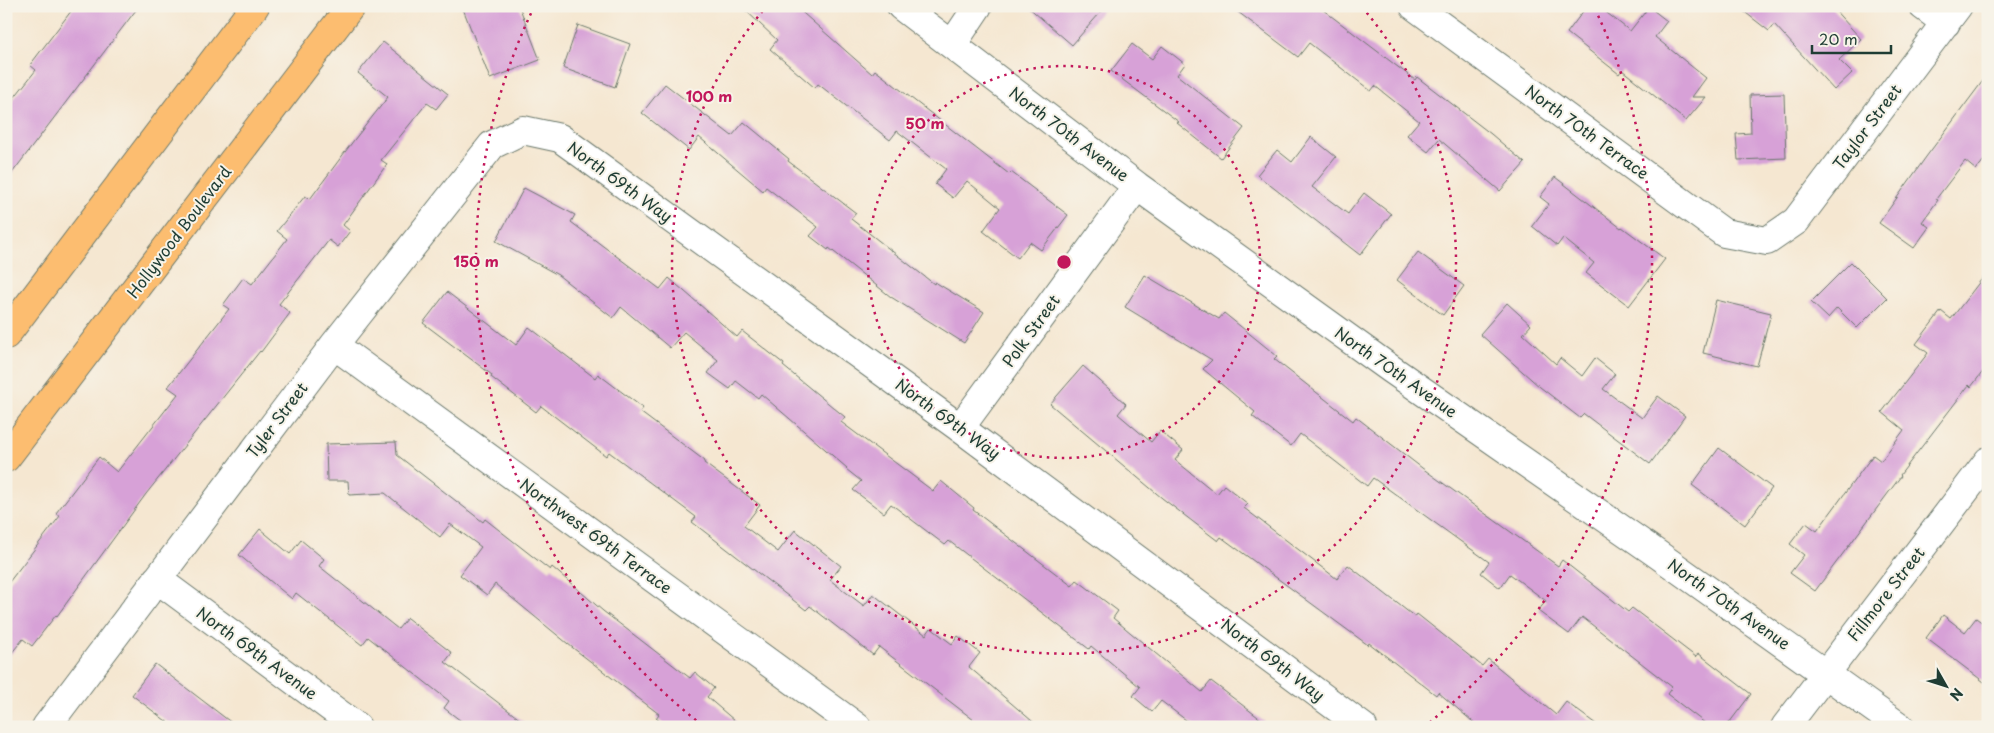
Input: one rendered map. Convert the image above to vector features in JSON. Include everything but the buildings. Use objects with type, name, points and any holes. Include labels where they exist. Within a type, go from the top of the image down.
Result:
[{"type":"highway","points":[[6,335],[256,6]]},
{"type":"highway","name":"Hollywood Boulevard","points":[[6,458],[351,6]]},
{"type":"street","name":"North 70th Avenue","points":[[901,6],[1137,186],[1391,369],[1826,672],[1900,727]]},
{"type":"street","points":[[952,45],[978,6]]},
{"type":"street","name":"North 70th Terrace","points":[[1414,6],[1724,233],[1767,241]]},
{"type":"street","points":[[1923,6],[1952,15]]},
{"type":"street","name":"Taylor Street","points":[[1767,241],[1796,221],[1952,15]]},
{"type":"street","name":"Tyler Street","points":[[46,727],[334,345],[492,145],[523,130]]},
{"type":"street","name":"North 69th Way","points":[[523,130],[560,138],[960,428],[1363,727]]},
{"type":"street","name":"Polk Street","points":[[960,428],[1137,186]]},
{"type":"street","name":"Northwest 69th Terrace","points":[[334,345],[857,727]]},
{"type":"street","name":"Fillmore Street","points":[[1785,727],[1988,461]]},
{"type":"street","name":"North 69th Avenue","points":[[157,579],[357,727]]}]
